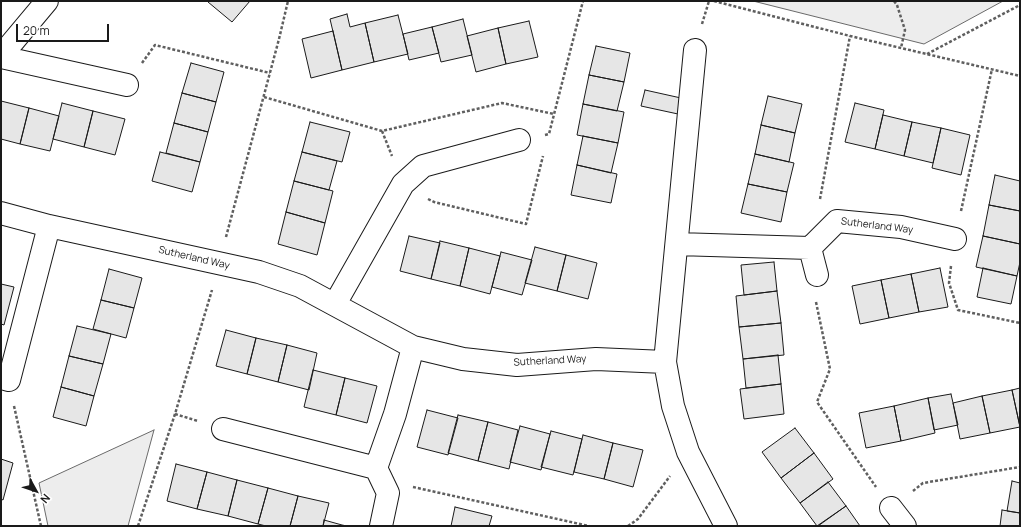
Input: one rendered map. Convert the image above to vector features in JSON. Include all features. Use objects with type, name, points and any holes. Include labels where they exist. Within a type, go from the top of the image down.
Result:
[{"type":"street","points":[[47,1],[1,57],[127,85]]},
{"type":"street","points":[[695,50],[665,362],[673,406],[688,452],[726,526]]},
{"type":"street","points":[[335,304],[403,184],[423,166],[519,140]]},
{"type":"street","name":"Sutherland Way","points":[[1,213],[49,226],[259,272],[300,286],[413,347],[463,358],[517,364],[596,359],[665,362]]},
{"type":"street","name":"Sutherland Way","points":[[810,248],[837,221],[901,227],[955,239]]},
{"type":"street","points":[[5,379],[49,226]]},
{"type":"street","points":[[677,244],[810,248],[817,275]]},
{"type":"street","points":[[381,526],[388,493],[376,468],[394,414],[413,347]]},
{"type":"street","points":[[223,429],[376,468]]},
{"type":"street","points":[[891,508],[906,526]]},
{"type":"path","points":[[547,141],[583,1]]},
{"type":"path","points":[[714,1],[850,36],[1020,76]]},
{"type":"path","points":[[894,1],[905,30],[901,48]]},
{"type":"path","points":[[927,54],[1020,5]]},
{"type":"path","points":[[819,201],[850,36]]},
{"type":"path","points":[[127,85],[154,45],[270,73]]},
{"type":"path","points":[[264,97],[382,131],[502,103],[554,114]]},
{"type":"path","points":[[519,140],[549,134]]},
{"type":"path","points":[[403,184],[434,202],[526,224],[545,149]]},
{"type":"path","points":[[817,275],[816,301],[830,369],[817,402],[891,508],[923,483],[1020,467]]},
{"type":"path","points":[[5,379],[41,526]]},
{"type":"path","points":[[628,526],[638,519],[688,452]]},
{"type":"path","points":[[388,493],[411,487],[589,526]]},
{"type":"shaded area","points":[[753,1],[1003,1],[924,44]]},
{"type":"shaded area","points":[[154,430],[128,526],[48,526],[39,483]]},
{"type":"building","points":[[250,1],[232,22],[208,2]]},
{"type":"building","points":[[347,14],[350,27],[365,23],[374,62],[342,70],[330,19]]},
{"type":"building","points":[[398,15],[408,54],[374,62],[365,23]]},
{"type":"building","points":[[463,19],[472,55],[441,62],[432,27]]},
{"type":"building","points":[[529,21],[538,57],[506,64],[498,28]]},
{"type":"building","points":[[432,27],[439,53],[409,60],[403,34]]},
{"type":"building","points":[[498,28],[506,64],[476,72],[467,36]]},
{"type":"building","points":[[333,31],[342,70],[311,78],[302,39]]},
{"type":"building","points":[[596,46],[630,53],[624,82],[589,75]]},
{"type":"building","points":[[191,63],[224,72],[216,102],[182,93]]},
{"type":"building","points":[[589,75],[624,82],[617,111],[583,104]]},
{"type":"building","points":[[645,90],[681,98],[678,114],[641,106]]},
{"type":"building","points":[[182,93],[216,102],[208,132],[174,123]]},
{"type":"building","points":[[768,96],[802,104],[795,133],[761,125]]},
{"type":"building","points":[[1,101],[29,108],[20,144],[1,139]]},
{"type":"building","points":[[62,103],[93,111],[84,147],[53,139]]},
{"type":"building","points":[[855,103],[884,110],[875,149],[845,142]]},
{"type":"building","points":[[583,104],[624,112],[618,143],[577,135]]},
{"type":"building","points":[[29,108],[59,116],[50,151],[20,144]]},
{"type":"building","points":[[93,111],[125,119],[115,155],[84,147]]},
{"type":"building","points":[[883,115],[912,122],[904,156],[875,149]]},
{"type":"building","points":[[310,122],[350,132],[342,162],[302,152]]},
{"type":"building","points":[[912,122],[941,128],[933,163],[904,156]]},
{"type":"building","points":[[174,123],[208,132],[200,162],[166,153]]},
{"type":"building","points":[[761,125],[795,133],[789,162],[755,154]]},
{"type":"building","points":[[941,128],[970,135],[961,175],[932,168]]},
{"type":"building","points":[[583,136],[618,143],[611,173],[577,165]]},
{"type":"building","points":[[160,152],[200,162],[192,192],[152,181]]},
{"type":"building","points":[[302,152],[337,161],[329,190],[294,181]]},
{"type":"building","points":[[755,154],[794,163],[787,192],[748,184]]},
{"type":"building","points":[[577,165],[617,174],[611,203],[571,195]]},
{"type":"building","points":[[995,175],[1020,181],[1020,211],[989,205]]},
{"type":"building","points":[[294,181],[333,191],[325,223],[286,212]]},
{"type":"building","points":[[748,184],[787,192],[781,222],[741,213]]},
{"type":"building","points":[[989,205],[1020,211],[1020,244],[983,236]]},
{"type":"building","points":[[286,212],[325,223],[317,255],[278,244]]},
{"type":"building","points":[[409,236],[440,243],[431,279],[400,271]]},
{"type":"building","points":[[983,236],[1020,244],[1020,262],[1017,276],[976,267]]},
{"type":"building","points":[[440,241],[469,248],[460,286],[431,279]]},
{"type":"building","points":[[535,247],[566,255],[557,291],[525,283]]},
{"type":"building","points":[[469,248],[500,256],[490,294],[460,286]]},
{"type":"building","points":[[501,252],[532,260],[522,295],[492,287]]},
{"type":"building","points":[[566,255],[597,263],[588,299],[557,291]]},
{"type":"building","points":[[774,262],[777,291],[744,295],[741,265]]},
{"type":"building","points":[[940,268],[948,307],[919,312],[911,274]]},
{"type":"building","points":[[983,268],[1017,276],[1011,304],[977,297]]},
{"type":"building","points":[[109,269],[142,278],[134,308],[101,300]]},
{"type":"building","points":[[911,274],[919,312],[889,318],[881,280]]},
{"type":"building","points":[[881,280],[889,318],[860,324],[852,286]]},
{"type":"building","points":[[1,284],[14,287],[4,325],[1,324]]},
{"type":"building","points":[[777,291],[781,323],[739,327],[736,296]]},
{"type":"building","points":[[101,300],[134,308],[126,338],[93,329]]},
{"type":"building","points":[[781,323],[784,355],[743,359],[739,327]]},
{"type":"building","points":[[77,326],[111,334],[103,364],[69,356]]},
{"type":"building","points":[[226,330],[256,338],[247,374],[216,366]]},
{"type":"building","points":[[256,338],[287,345],[278,382],[247,374]]},
{"type":"building","points":[[287,345],[317,353],[309,390],[278,382]]},
{"type":"building","points":[[778,355],[781,384],[746,388],[743,359]]},
{"type":"building","points":[[69,356],[103,364],[94,396],[61,387]]},
{"type":"building","points":[[313,370],[345,378],[336,415],[304,407]]},
{"type":"building","points":[[345,378],[377,386],[367,423],[336,415]]},
{"type":"building","points":[[781,384],[784,414],[744,419],[740,389]]},
{"type":"building","points":[[61,387],[94,396],[86,426],[53,417]]},
{"type":"building","points":[[1020,388],[1020,427],[1012,390]]},
{"type":"building","points":[[1012,390],[1020,427],[990,433],[982,396]]},
{"type":"building","points":[[951,394],[958,425],[934,430],[928,398]]},
{"type":"building","points":[[982,396],[990,433],[960,439],[953,403]]},
{"type":"building","points":[[928,398],[935,433],[901,441],[894,406]]},
{"type":"building","points":[[894,406],[901,441],[866,448],[859,413]]},
{"type":"building","points":[[427,410],[458,418],[448,455],[417,447]]},
{"type":"building","points":[[458,415],[488,422],[478,461],[448,453]]},
{"type":"building","points":[[488,422],[518,430],[509,469],[478,461]]},
{"type":"building","points":[[520,426],[550,434],[541,470],[510,462]]},
{"type":"building","points":[[795,428],[814,453],[781,478],[762,452]]},
{"type":"building","points":[[551,431],[582,439],[573,475],[541,467]]},
{"type":"building","points":[[583,435],[613,443],[604,479],[574,472]]},
{"type":"building","points":[[613,443],[643,450],[633,487],[604,479]]},
{"type":"building","points":[[814,453],[833,479],[800,503],[781,478]]},
{"type":"building","points":[[1,459],[13,463],[3,500],[1,499]]},
{"type":"building","points":[[176,464],[207,472],[197,509],[167,501]]},
{"type":"building","points":[[207,472],[237,480],[228,516],[197,509]]},
{"type":"building","points":[[237,480],[268,488],[258,524],[228,516]]},
{"type":"building","points":[[1012,481],[1020,483],[1020,513],[1007,511]]},
{"type":"building","points":[[828,482],[846,506],[817,526],[800,503]]},
{"type":"building","points":[[268,488],[298,496],[290,526],[266,526],[258,524]]},
{"type":"building","points":[[298,496],[329,503],[323,526],[290,526]]},
{"type":"building","points":[[846,506],[860,526],[818,526]]},
{"type":"building","points":[[455,507],[492,516],[489,526],[451,526]]},
{"type":"building","points":[[1002,510],[1020,513],[1020,526],[1000,526]]},
{"type":"building","points":[[324,520],[342,525],[347,526],[323,526]]}]
